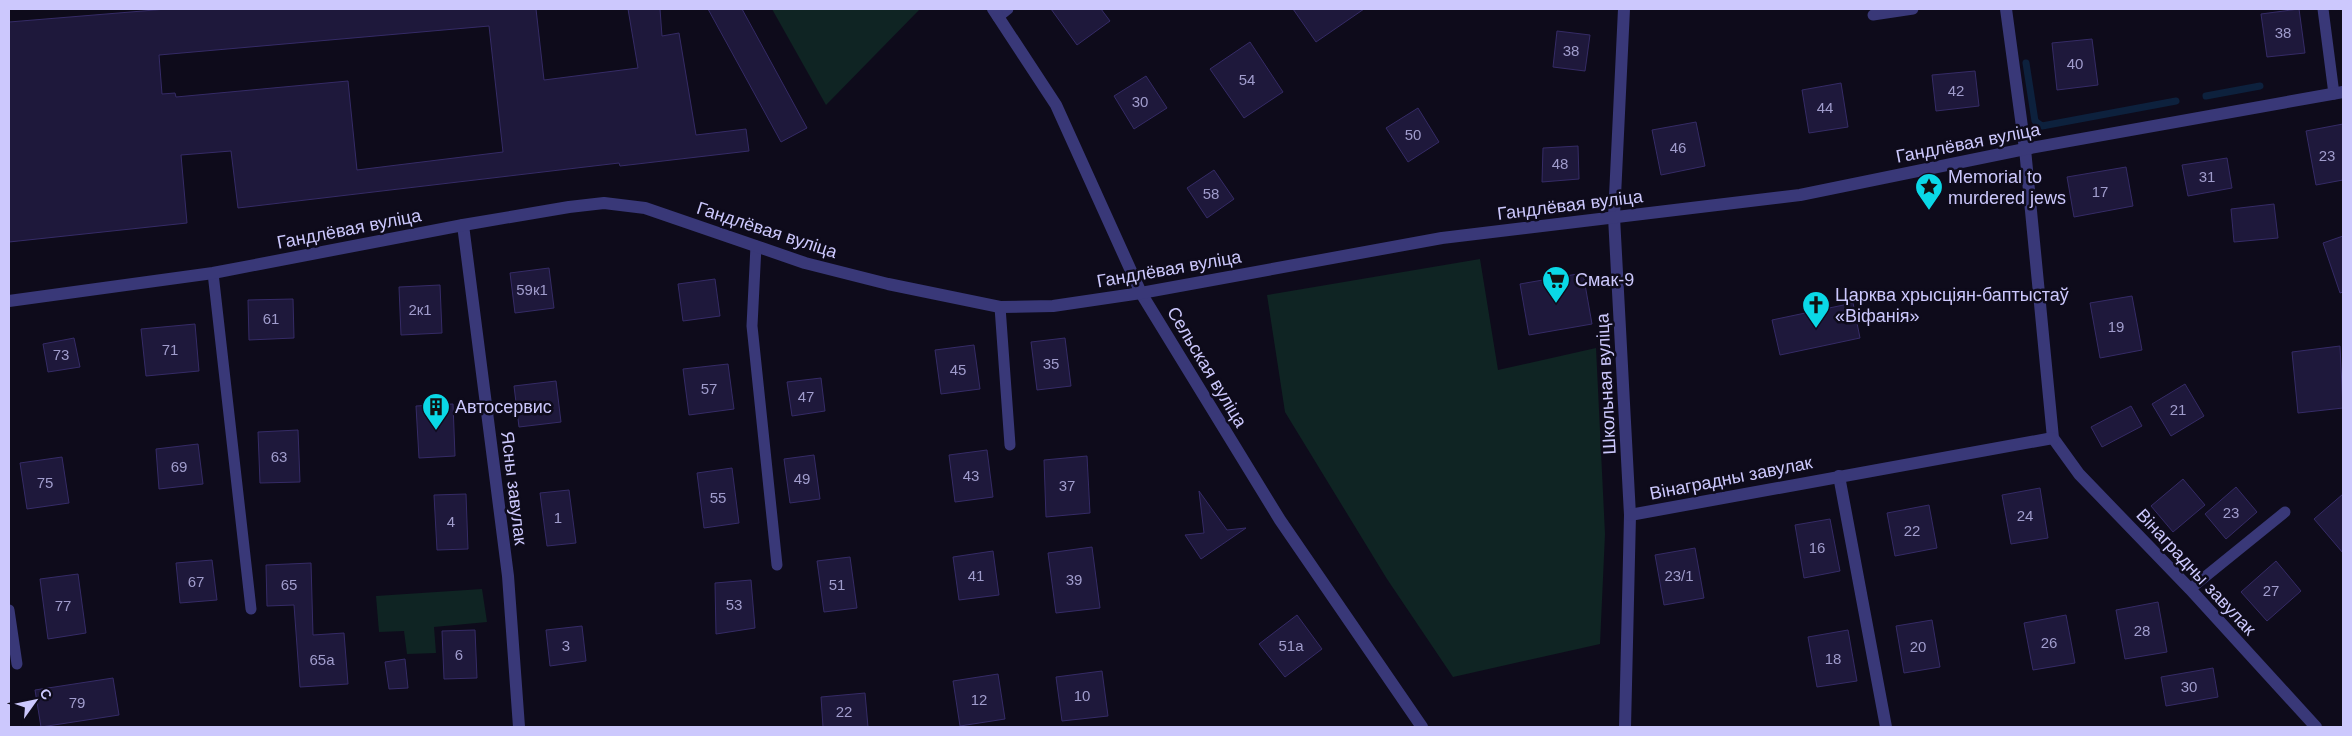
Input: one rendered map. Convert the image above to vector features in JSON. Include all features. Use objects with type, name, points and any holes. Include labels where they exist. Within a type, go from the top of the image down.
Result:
[{"type":"street","name":"Школьная вуліца","points":[[1624,9],[1614,218],[1630,515],[1625,727]]},
{"type":"street","points":[[2006,9],[2026,150],[2053,438]]},
{"type":"street","name":"Сельская вуліца","points":[[995,13],[1056,106],[1141,293],[1280,520],[1422,727]]},
{"type":"street","name":"Гандлёвая вуліца","points":[[9,301],[213,273],[462,225],[604,203],[645,208],[804,263],[888,284],[1000,307],[1053,306],[1141,293],[1442,238],[1800,195],[2026,150],[2339,93]]},
{"type":"street","name":"Ясны завулак","points":[[462,225],[508,576],[519,727]]},
{"type":"street","name":"Вінаградны завулак","points":[[1630,515],[2053,438],[2079,474],[2190,589],[2316,727]]},
{"type":"street","name":"Вінаградны завулак","points":[[1839,476],[1886,727]]},
{"type":"lane","points":[[995,13],[1008,9]]},
{"type":"lane","points":[[1873,15],[1913,9]]},
{"type":"lane","points":[[2323,9],[2339,93]]},
{"type":"lane","points":[[756,246],[752,326],[778,565]]},
{"type":"lane","points":[[213,273],[251,609]]},
{"type":"lane","points":[[1000,307],[1010,445]]},
{"type":"lane","points":[[2190,589],[2285,512]]},
{"type":"lane","points":[[9,610],[17,664]]},
{"type":"green space","points":[[772,9],[920,9],[826,105]]},
{"type":"green space","points":[[1480,259],[1498,370],[1596,348],[1605,534],[1600,644],[1453,677],[1387,579],[1285,412],[1267,295]]},
{"type":"green space","points":[[482,589],[487,622],[434,627],[436,653],[407,654],[404,631],[379,632],[376,596]]},
{"type":"building","points":[[167,9],[536,9],[544,80],[638,68],[628,9],[660,9],[662,36],[679,33],[696,135],[746,129],[749,151],[620,166],[619,163],[238,208],[231,151],[181,155],[187,223],[9,242],[9,22]],"holes":[[[489,26],[503,152],[357,170],[348,81],[176,97],[175,93],[162,94],[159,55]]]},
{"type":"building","points":[[708,9],[742,9],[807,128],[781,142]]},
{"type":"building","points":[[1051,9],[1101,9],[1110,21],[1077,45]]},
{"type":"building","points":[[1293,9],[1364,9],[1316,42]]},
{"type":"building","points":[[2299,9],[2305,53],[2267,57],[2261,14]]},
{"type":"building","points":[[1557,31],[1590,35],[1585,71],[1553,67]]},
{"type":"building","points":[[2092,39],[2098,85],[2057,90],[2052,43]]},
{"type":"building","points":[[1250,42],[1283,92],[1244,118],[1210,69]]},
{"type":"building","points":[[1975,71],[1979,106],[1936,111],[1932,75]]},
{"type":"building","points":[[1146,76],[1167,108],[1134,129],[1114,96]]},
{"type":"building","points":[[1841,83],[1848,127],[1809,133],[1802,90]]},
{"type":"building","points":[[1418,108],[1439,142],[1408,162],[1386,128]]},
{"type":"building","points":[[1696,122],[1705,166],[1661,175],[1652,130]]},
{"type":"building","points":[[2343,124],[2343,180],[2316,185],[2306,131]]},
{"type":"building","points":[[1578,146],[1579,179],[1542,182],[1543,148]]},
{"type":"building","points":[[2227,158],[2232,188],[2188,196],[2182,165]]},
{"type":"building","points":[[2126,167],[2133,206],[2074,217],[2067,177]]},
{"type":"building","points":[[1214,170],[1234,199],[1207,218],[1187,188]]},
{"type":"building","points":[[2274,204],[2278,238],[2234,242],[2231,209]]},
{"type":"building","points":[[2343,236],[2343,292],[2340,293],[2323,243]]},
{"type":"building","points":[[549,268],[554,308],[515,313],[510,273]]},
{"type":"building","name":"Смак-9","points":[[1583,273],[1592,324],[1529,335],[1520,284]]},
{"type":"building","points":[[715,279],[720,316],[683,321],[678,284]]},
{"type":"building","points":[[440,285],[442,333],[401,335],[399,287]]},
{"type":"building","points":[[2132,296],[2142,350],[2100,358],[2090,303]]},
{"type":"building","points":[[293,299],[294,338],[249,340],[248,300]]},
{"type":"building","name":"Царква хрысціян-баптыстаў «Віфанія»","points":[[1853,303],[1860,338],[1780,355],[1772,320]]},
{"type":"building","points":[[195,324],[199,371],[146,376],[141,329]]},
{"type":"building","points":[[74,338],[80,367],[48,372],[43,344]]},
{"type":"building","points":[[1065,338],[1071,386],[1037,390],[1031,342]]},
{"type":"building","points":[[974,345],[980,389],[941,394],[935,350]]},
{"type":"building","points":[[2340,346],[2343,408],[2298,413],[2292,352]]},
{"type":"building","points":[[728,364],[734,409],[689,415],[683,369]]},
{"type":"building","points":[[821,378],[825,411],[792,416],[787,382]]},
{"type":"building","points":[[556,381],[561,422],[519,427],[514,386]]},
{"type":"building","points":[[2185,384],[2204,416],[2171,436],[2152,404]]},
{"type":"building","name":"Автосервис","points":[[453,404],[455,456],[419,458],[416,406]]},
{"type":"building","points":[[2131,406],[2142,426],[2102,447],[2091,427]]},
{"type":"building","points":[[298,430],[300,482],[260,483],[258,432]]},
{"type":"building","points":[[198,444],[203,484],[159,489],[156,449]]},
{"type":"building","points":[[987,450],[993,497],[955,502],[949,455]]},
{"type":"building","points":[[814,455],[820,499],[790,503],[784,459]]},
{"type":"building","points":[[1087,456],[1090,513],[1046,517],[1044,460]]},
{"type":"building","points":[[62,457],[69,503],[27,509],[20,463]]},
{"type":"building","points":[[732,468],[739,523],[704,528],[697,473]]},
{"type":"building","points":[[2183,479],[2205,505],[2173,532],[2151,506]]},
{"type":"building","points":[[2236,487],[2257,512],[2226,539],[2205,514]]},
{"type":"building","points":[[2040,488],[2048,538],[2011,544],[2002,495]]},
{"type":"building","points":[[569,490],[576,543],[547,546],[540,493]]},
{"type":"building","points":[[1199,491],[1227,530],[1246,528],[1201,559],[1185,535],[1204,533]]},
{"type":"building","points":[[466,494],[468,549],[437,550],[434,495]]},
{"type":"building","points":[[2343,494],[2343,553],[2314,519]]},
{"type":"building","points":[[1929,505],[1937,548],[1895,556],[1887,513]]},
{"type":"building","points":[[1830,519],[1840,571],[1804,578],[1795,525]]},
{"type":"building","points":[[1092,547],[1100,608],[1056,613],[1048,553]]},
{"type":"building","points":[[1695,548],[1704,598],[1664,605],[1655,555]]},
{"type":"building","points":[[993,551],[999,595],[959,600],[953,557]]},
{"type":"building","points":[[850,557],[857,608],[824,612],[817,561]]},
{"type":"building","points":[[212,560],[217,600],[180,603],[176,563]]},
{"type":"building","points":[[2276,561],[2301,591],[2267,621],[2241,592]]},
{"type":"building","points":[[311,563],[313,635],[344,633],[348,684],[300,687],[294,605],[267,606],[266,565]]},
{"type":"building","points":[[78,574],[86,633],[48,639],[40,579]]},
{"type":"building","points":[[751,580],[755,628],[716,634],[715,583]]},
{"type":"building","points":[[2158,602],[2167,652],[2125,659],[2116,610]]},
{"type":"building","points":[[1297,615],[1322,649],[1285,677],[1259,644]]},
{"type":"building","points":[[2066,615],[2075,663],[2033,670],[2024,623]]},
{"type":"building","points":[[1932,620],[1940,667],[1904,673],[1896,626]]},
{"type":"building","points":[[582,626],[586,661],[550,666],[546,630]]},
{"type":"building","points":[[475,630],[477,678],[444,679],[442,631]]},
{"type":"building","points":[[1848,630],[1857,681],[1817,687],[1808,637]]},
{"type":"building","points":[[405,659],[408,688],[389,689],[385,662]]},
{"type":"building","points":[[2213,668],[2218,697],[2166,706],[2161,677]]},
{"type":"building","points":[[1102,671],[1108,716],[1062,721],[1056,677]]},
{"type":"building","points":[[998,674],[1005,719],[960,726],[953,681]]},
{"type":"building","points":[[113,678],[119,715],[41,727],[35,690]]},
{"type":"building","points":[[865,693],[868,727],[823,727],[821,697]]},
{"type":"waterway","points":[[2026,63],[2035,121],[2042,126],[2176,101]]},
{"type":"waterway","points":[[2206,96],[2260,86]]},
{"type":"place","name":"Memorial to murdered jews","points":[[1929,211]]},
{"type":"place","name":"Смак-9","points":[[1556,304]]},
{"type":"place","name":"Царква хрысціян-баптыстаў «Віфанія»","points":[[1816,329]]},
{"type":"place","name":"Автосервис","points":[[436,431]]}]
